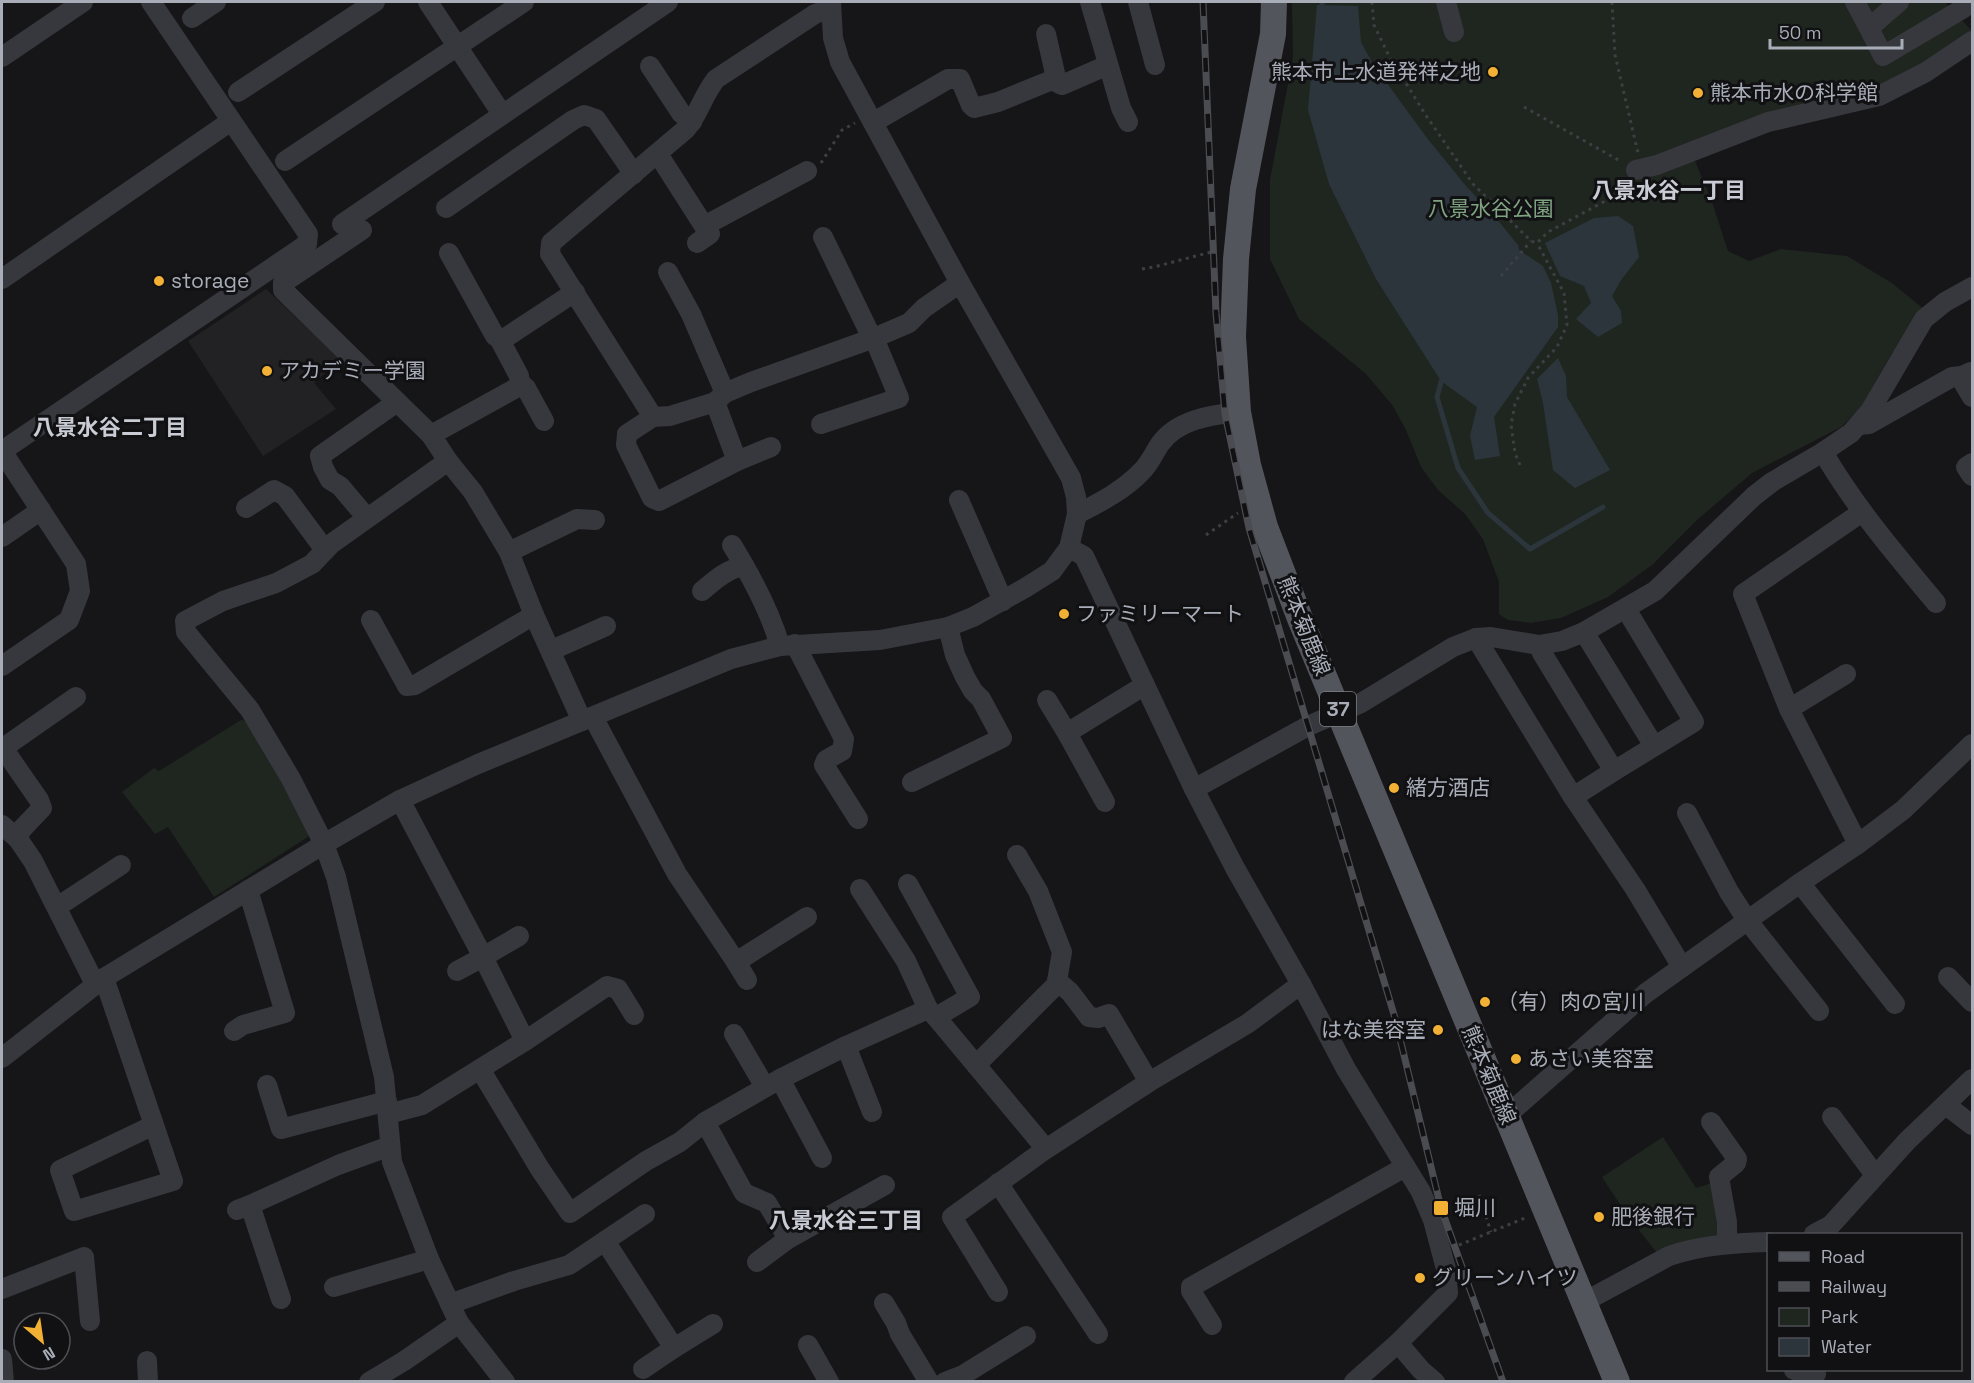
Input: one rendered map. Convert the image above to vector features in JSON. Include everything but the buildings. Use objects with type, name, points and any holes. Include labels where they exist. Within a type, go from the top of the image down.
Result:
[{"type":"main road","name":"熊本菊鹿線","points":[[1274,2],[1273,34],[1243,189],[1237,247],[1233,337],[1238,412],[1248,465],[1265,527],[1293,600],[1617,1382]]},
{"type":"street","points":[[2,57],[83,2]]},
{"type":"street","points":[[2,666],[69,620],[80,591],[76,564],[2,451],[307,244],[308,234],[151,2]]},
{"type":"street","points":[[192,18],[216,2]]},
{"type":"street","points":[[238,92],[375,2]]},
{"type":"street","points":[[428,2],[502,114]]},
{"type":"street","points":[[285,161],[524,2]]},
{"type":"street","points":[[342,224],[668,2]]},
{"type":"street","points":[[1090,2],[1121,108],[1128,122]]},
{"type":"street","points":[[1138,2],[1155,65]]},
{"type":"street","points":[[1446,2],[1454,32]]},
{"type":"street","points":[[1855,2],[1883,56],[1965,8]]},
{"type":"street","points":[[1869,28],[1899,2]]},
{"type":"street","points":[[2,1058],[100,981],[400,800],[478,764],[732,658],[788,645],[880,640],[948,627],[1003,601],[1052,571],[1069,548],[1077,514],[1076,497],[1071,478],[960,283],[840,62],[833,38],[831,5],[716,79],[707,91],[692,122],[658,154],[551,243],[550,254],[653,417]]},
{"type":"street","points":[[1046,34],[1057,82]]},
{"type":"street","points":[[1636,170],[1657,165],[1768,122],[1879,96],[1926,72],[1972,41]]},
{"type":"street","points":[[872,118],[948,79],[960,79],[974,108],[998,102],[1052,80],[1062,85],[1108,65]]},
{"type":"street","points":[[650,66],[681,113],[692,122]]},
{"type":"street","points":[[446,207],[573,120],[584,116],[596,119],[634,174]]},
{"type":"street","points":[[2,279],[231,121]]},
{"type":"street","points":[[658,154],[701,234],[807,171]]},
{"type":"street","points":[[362,230],[283,284],[283,290],[431,435],[473,492],[510,552],[534,615],[588,719],[677,874],[747,980]]},
{"type":"street","points":[[821,424],[900,398],[823,237]]},
{"type":"street","points":[[449,253],[495,336],[502,340]]},
{"type":"street","points":[[668,272],[691,314],[720,398],[737,461]]},
{"type":"street","points":[[771,447],[737,461],[659,501],[652,498],[626,445],[627,434],[653,417],[670,416],[720,398],[751,382],[909,323],[924,308],[960,283]]},
{"type":"street","points":[[1194,789],[1308,726],[1361,703],[1453,647],[1476,638],[1491,637],[1539,645],[1562,641],[1584,632],[1655,591],[1754,496],[1772,482],[1851,433],[1870,411],[1924,319],[1945,302],[1972,287]]},
{"type":"street","points":[[502,340],[575,292]]},
{"type":"street","points":[[502,340],[520,383],[526,388],[544,421]]},
{"type":"street","points":[[1859,425],[1869,424],[1952,377],[1969,375]]},
{"type":"street","points":[[1969,375],[1963,382],[1972,397]]},
{"type":"street","points":[[431,435],[516,388],[520,383]]},
{"type":"street","points":[[367,518],[340,486],[330,480],[320,456],[397,402]]},
{"type":"street","points":[[1077,514],[1127,486],[1145,469],[1161,443],[1173,430],[1191,421],[1238,412]]},
{"type":"street","points":[[1823,452],[1837,477],[1862,512],[1936,603]]},
{"type":"street","points":[[448,461],[331,544],[312,564],[276,583],[223,601],[185,621],[186,632],[250,710],[291,779],[324,844],[339,888],[384,1077],[392,1162],[429,1259],[459,1323],[505,1382]]},
{"type":"street","points":[[1972,463],[1966,467],[1972,476]]},
{"type":"street","points":[[246,508],[274,490],[285,496],[325,550]]},
{"type":"street","points":[[959,500],[1003,601]]},
{"type":"street","points":[[2,537],[41,510]]},
{"type":"street","points":[[1858,844],[1789,709],[1743,594],[1862,512]]},
{"type":"street","points":[[510,552],[577,519],[596,520]]},
{"type":"street","points":[[732,545],[776,632],[788,645],[844,739],[842,751],[826,760],[824,765],[858,819]]},
{"type":"street","points":[[1069,548],[1084,556],[1194,789],[1235,868],[1346,1069],[1421,1192],[1433,1220],[1446,1269],[1448,1293],[1398,1343],[1354,1382]]},
{"type":"street","points":[[702,591],[721,575],[735,567],[744,566]]},
{"type":"street","points":[[1573,797],[1694,722],[1626,609]]},
{"type":"street","points":[[371,620],[406,686],[415,685],[534,615]]},
{"type":"street","points":[[552,650],[606,626]]},
{"type":"street","points":[[912,782],[1002,738],[981,699],[965,677],[948,627]]},
{"type":"street","points":[[1584,632],[1654,746]]},
{"type":"street","points":[[1476,638],[1573,797],[1635,889],[1682,967]]},
{"type":"street","points":[[1539,645],[1614,771]]},
{"type":"street","points":[[1789,709],[1846,674]]},
{"type":"street","points":[[1067,733],[1144,685]]},
{"type":"street","points":[[18,839],[21,830],[42,808],[39,800],[3,748],[76,698]]},
{"type":"street","points":[[1047,700],[1105,802]]},
{"type":"street","points":[[1506,1116],[1646,993],[1903,810],[1972,744]]},
{"type":"street","points":[[400,800],[525,1041]]},
{"type":"street","points":[[1687,813],[1729,892],[1819,1011]]},
{"type":"street","points":[[2,825],[18,839],[33,861],[100,981],[154,1125],[173,1181],[74,1211],[60,1170],[154,1125]]},
{"type":"street","points":[[976,1065],[1032,1010],[1056,985],[1057,981],[1062,952],[1038,891],[1017,855]]},
{"type":"street","points":[[57,907],[121,865]]},
{"type":"street","points":[[1800,883],[1895,1004]]},
{"type":"street","points":[[480,1069],[570,1213],[646,1161],[680,1142],[705,1122],[772,1083],[846,1046],[969,997],[908,884]]},
{"type":"street","points":[[860,889],[906,961],[932,1013],[1046,1149]]},
{"type":"street","points":[[234,1031],[243,1025],[285,1013],[248,890]]},
{"type":"street","points":[[736,963],[807,917]]},
{"type":"street","points":[[457,971],[519,936]]},
{"type":"street","points":[[1948,976],[1972,1002]]},
{"type":"street","points":[[1057,981],[1070,992],[1089,1017],[1098,1018],[1109,1014],[1149,1082]]},
{"type":"street","points":[[998,1292],[952,1217],[1046,1149],[1149,1082],[1248,1024],[1301,984]]},
{"type":"street","points":[[267,1085],[281,1129],[388,1107],[422,1105],[525,1041],[607,986],[618,990],[634,1016]]},
{"type":"street","points":[[734,1034],[772,1083],[822,1158]]},
{"type":"street","points":[[846,1046],[872,1112]]},
{"type":"street","points":[[1830,1231],[1875,1175],[1972,1079]]},
{"type":"street","points":[[1946,1105],[1972,1125]]},
{"type":"street","points":[[1832,1117],[1875,1175]]},
{"type":"street","points":[[705,1122],[744,1193],[767,1203],[788,1239]]},
{"type":"street","points":[[1711,1122],[1737,1159],[1719,1177],[1728,1222],[1728,1244]]},
{"type":"street","points":[[281,1299],[243,1208],[338,1165],[390,1146]]},
{"type":"street","points":[[1212,1325],[1191,1291],[1191,1287],[1405,1167]]},
{"type":"street","points":[[998,1183],[1098,1334]]},
{"type":"street","points":[[756,1262],[788,1239],[885,1185]]},
{"type":"street","points":[[450,1304],[514,1281],[569,1265],[645,1214]]},
{"type":"street","points":[[604,1241],[674,1348]]},
{"type":"street","points":[[1584,1302],[1682,1251],[1728,1244],[1767,1242]]},
{"type":"street","points":[[2,1288],[84,1257],[90,1321]]},
{"type":"street","points":[[334,1287],[429,1259]]},
{"type":"street","points":[[884,1304],[929,1382]]},
{"type":"street","points":[[377,1379],[459,1323]]},
{"type":"street","points":[[643,1369],[713,1324]]},
{"type":"street","points":[[945,1382],[963,1375],[1026,1336]]},
{"type":"street","points":[[1398,1343],[1421,1370],[1435,1382]]},
{"type":"street","points":[[808,1345],[829,1382]]},
{"type":"street","points":[[2,1359],[4,1382]]},
{"type":"street","points":[[147,1361],[148,1382]]},
{"type":"street","points":[[1799,1371],[1821,1375]]},
{"type":"path","points":[[1372,2],[1374,25],[1388,54],[1425,114],[1473,184],[1530,241],[1537,243],[1564,293],[1568,325],[1557,347],[1528,378],[1515,404],[1511,425],[1515,453],[1520,465]]},
{"type":"path","points":[[1537,243],[1548,232],[1620,193],[1629,185],[1636,170],[1638,152],[1615,55],[1612,2]]},
{"type":"path","points":[[1524,107],[1636,170]]},
{"type":"path","points":[[807,171],[822,163],[842,130],[872,118]]},
{"type":"path","points":[[1502,276],[1530,241]]},
{"type":"path","points":[[1142,269],[1237,247]]},
{"type":"path","points":[[1206,535],[1258,501]]},
{"type":"path","points":[[1479,1195],[1491,1232]]},
{"type":"path","points":[[1459,1245],[1531,1215]]},
{"type":"shaded area","name":"アカデミー学園","points":[[266,289],[340,359],[314,383],[336,409],[263,456],[188,341]]},
{"type":"green space","name":"八景水谷公園","points":[[1292,2],[1945,2],[1972,31],[1935,59],[1866,96],[1688,144],[1712,202],[1728,251],[1749,261],[1781,249],[1847,256],[1892,283],[1925,310],[1891,355],[1861,407],[1841,427],[1752,473],[1697,520],[1652,565],[1608,597],[1561,618],[1531,623],[1508,620],[1499,614],[1499,582],[1483,539],[1465,514],[1438,490],[1421,467],[1406,430],[1393,406],[1366,374],[1299,319],[1270,259],[1270,180],[1293,57]]},
{"type":"green space","points":[[241,720],[250,721],[309,832],[308,837],[214,897],[168,827],[155,834],[122,792],[154,768],[159,771]]},
{"type":"green space","points":[[1663,1137],[1696,1188],[1712,1183],[1721,1219],[1717,1239],[1658,1254],[1627,1215],[1602,1177]]},
{"type":"water","points":[[1317,5],[1358,6],[1361,42],[1373,64],[1427,138],[1466,186],[1496,218],[1518,245],[1519,250],[1543,266],[1551,283],[1558,315],[1558,327],[1494,417],[1500,456],[1475,460],[1470,436],[1477,407],[1441,381],[1376,279],[1329,184],[1308,110]]},
{"type":"water","points":[[1618,216],[1633,226],[1639,257],[1612,296],[1621,311],[1622,323],[1598,337],[1576,319],[1591,303],[1584,286],[1560,276],[1545,243],[1594,218]]},
{"type":"water","points":[[1558,358],[1566,376],[1567,397],[1610,470],[1575,488],[1553,470],[1537,379]]},
{"type":"waterway","points":[[1319,12],[1323,2]]},
{"type":"waterway","points":[[1443,375],[1437,397],[1458,468],[1488,513],[1530,549],[1603,507]]},
{"type":"railway","points":[[1203,2],[1216,313],[1225,414],[1249,528],[1395,1018],[1441,1208],[1503,1382]]},
{"type":"place","name":"熊本市上水道発祥之地","points":[[1493,72]]},
{"type":"place","name":"熊本市水の科学館","points":[[1698,93]]},
{"type":"place","name":"storage","points":[[159,281]]},
{"type":"place","name":"アカデミー学園","points":[[267,371]]},
{"type":"place","name":"ファミリーマート","points":[[1064,614]]},
{"type":"place","name":"緒方酒店","points":[[1394,788]]},
{"type":"place","name":"（有）肉の宮川","points":[[1485,1002]]},
{"type":"place","name":"はな美容室","points":[[1438,1030]]},
{"type":"place","name":"あさい美容室","points":[[1516,1059]]},
{"type":"place","name":"堀川","points":[[1441,1208]]},
{"type":"place","name":"肥後銀行","points":[[1599,1217]]},
{"type":"place","name":"グリーンハイツ","points":[[1420,1278]]},
{"type":"district","name":"八景水谷一丁目","points":[[1669,190]]},
{"type":"district","name":"八景水谷二丁目","points":[[110,427]]},
{"type":"district","name":"八景水谷三丁目","points":[[846,1220]]}]
